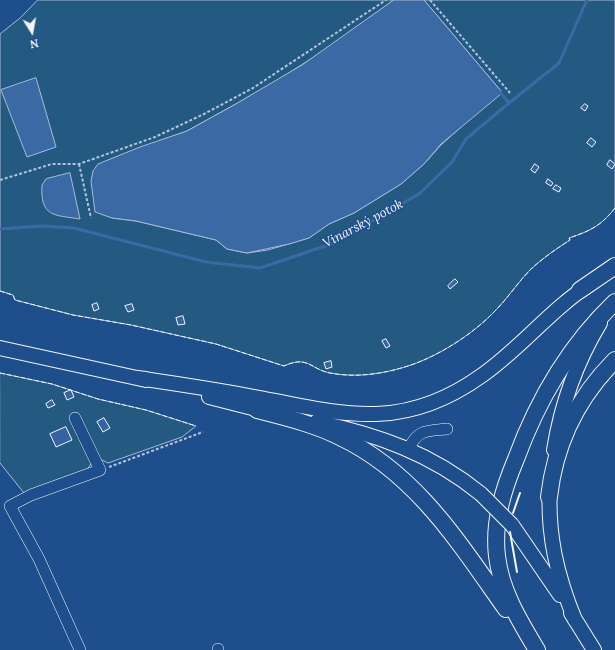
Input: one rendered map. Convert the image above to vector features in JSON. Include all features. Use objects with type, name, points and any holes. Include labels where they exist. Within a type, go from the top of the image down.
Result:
[{"type":"highway","points":[[580,290],[615,266]]},
{"type":"highway","points":[[536,650],[514,612],[500,573],[496,542],[498,512],[519,450],[552,380],[582,337],[615,302]]},
{"type":"highway","points":[[550,497],[557,454],[568,425],[591,387],[615,360]]},
{"type":"highway","points":[[256,410],[300,422],[338,436],[368,452],[393,470],[425,501],[451,531],[536,650]]},
{"type":"main road","points":[[0,348],[138,378],[259,398],[336,413],[368,415],[400,411],[442,398],[481,377],[580,290],[615,271]]},
{"type":"main road","points":[[575,620],[554,559],[550,524],[550,497],[556,440],[568,395],[592,338],[602,320],[615,302]]},
{"type":"main road","points":[[138,378],[256,410],[355,430],[409,449],[449,470],[481,494],[512,525],[594,650]]},
{"type":"street","points":[[75,418],[100,470],[31,495],[10,506],[39,559],[80,650]]},
{"type":"street","points":[[409,449],[412,440],[419,434],[447,429]]},
{"type":"path","points":[[0,180],[52,164],[79,164],[155,137],[254,88],[386,0]]},
{"type":"path","points":[[430,0],[510,93]]},
{"type":"path","points":[[79,164],[90,218]]},
{"type":"path","points":[[100,470],[203,432]]},
{"type":"shaded area","points":[[38,0],[394,0],[334,44],[270,85],[187,131],[165,139],[112,218],[136,221],[216,240],[227,249],[247,253],[268,250],[309,238],[329,224],[354,213],[401,184],[424,164],[441,145],[501,91],[424,0],[615,0],[615,208],[600,224],[583,233],[569,238],[570,240],[536,265],[526,274],[495,311],[466,336],[420,362],[399,369],[379,373],[350,375],[330,373],[304,362],[292,363],[284,366],[216,344],[131,325],[73,315],[15,300],[13,295],[0,291],[0,34],[20,18]]},
{"type":"shaded area","points":[[394,0],[424,0],[501,91],[501,94],[441,144],[424,164],[401,184],[354,213],[329,224],[309,238],[247,253],[227,249],[216,240],[136,221],[112,218],[95,212],[91,181],[93,171],[98,164],[140,147],[187,131],[234,105],[302,65]]},
{"type":"shaded area","points":[[36,78],[56,147],[27,157],[1,90]]},
{"type":"shaded area","points":[[70,173],[80,219],[56,215],[46,209],[43,203],[42,185],[46,179]]},
{"type":"shaded area","points":[[0,373],[52,384],[98,399],[146,410],[196,426],[182,437],[108,463],[102,460],[91,464],[85,472],[24,493],[0,463]]},
{"type":"building","points":[[585,104],[588,106],[585,111],[581,108]]},
{"type":"building","points":[[591,138],[596,142],[592,147],[587,143]]},
{"type":"building","points":[[610,160],[615,164],[612,169],[607,165]]},
{"type":"building","points":[[535,164],[539,167],[535,173],[531,170]]},
{"type":"building","points":[[548,179],[553,183],[551,186],[546,183]]},
{"type":"building","points":[[556,185],[561,188],[559,192],[553,189]]},
{"type":"building","points":[[455,279],[458,282],[450,289],[448,286]]},
{"type":"building","points":[[97,303],[99,309],[94,311],[92,305]]},
{"type":"building","points":[[132,304],[134,310],[128,312],[125,306]]},
{"type":"building","points":[[183,316],[185,324],[178,325],[176,318]]},
{"type":"building","points":[[386,339],[390,346],[386,348],[382,341]]},
{"type":"building","points":[[331,361],[332,367],[326,369],[324,363]]},
{"type":"building","points":[[71,390],[74,397],[67,400],[64,393]]},
{"type":"building","points":[[52,400],[55,405],[48,408],[46,404]]},
{"type":"building","points":[[104,418],[110,428],[103,432],[97,422]]},
{"type":"building","points":[[66,427],[72,440],[56,447],[50,434]]},
{"type":"waterway","points":[[509,103],[559,63],[587,0]]},
{"type":"waterway","name":"Vinarský potok","points":[[0,229],[41,226],[74,228],[206,262],[260,268],[334,243],[419,194],[452,162],[466,139],[509,103],[499,91]]},
{"type":"fence","points":[[0,291],[13,295],[15,300],[73,315],[131,325],[216,344],[284,366],[292,363],[304,362],[330,373],[350,375],[379,373],[399,369],[420,362],[466,336],[495,311],[526,274],[536,265],[570,240],[569,238],[583,233],[600,224],[615,208]]},
{"type":"fence","points":[[0,373],[52,384],[98,399],[146,410],[196,426]]},
{"type":"wall","points":[[513,513],[520,493]]},
{"type":"wall","points":[[510,532],[517,572]]}]
